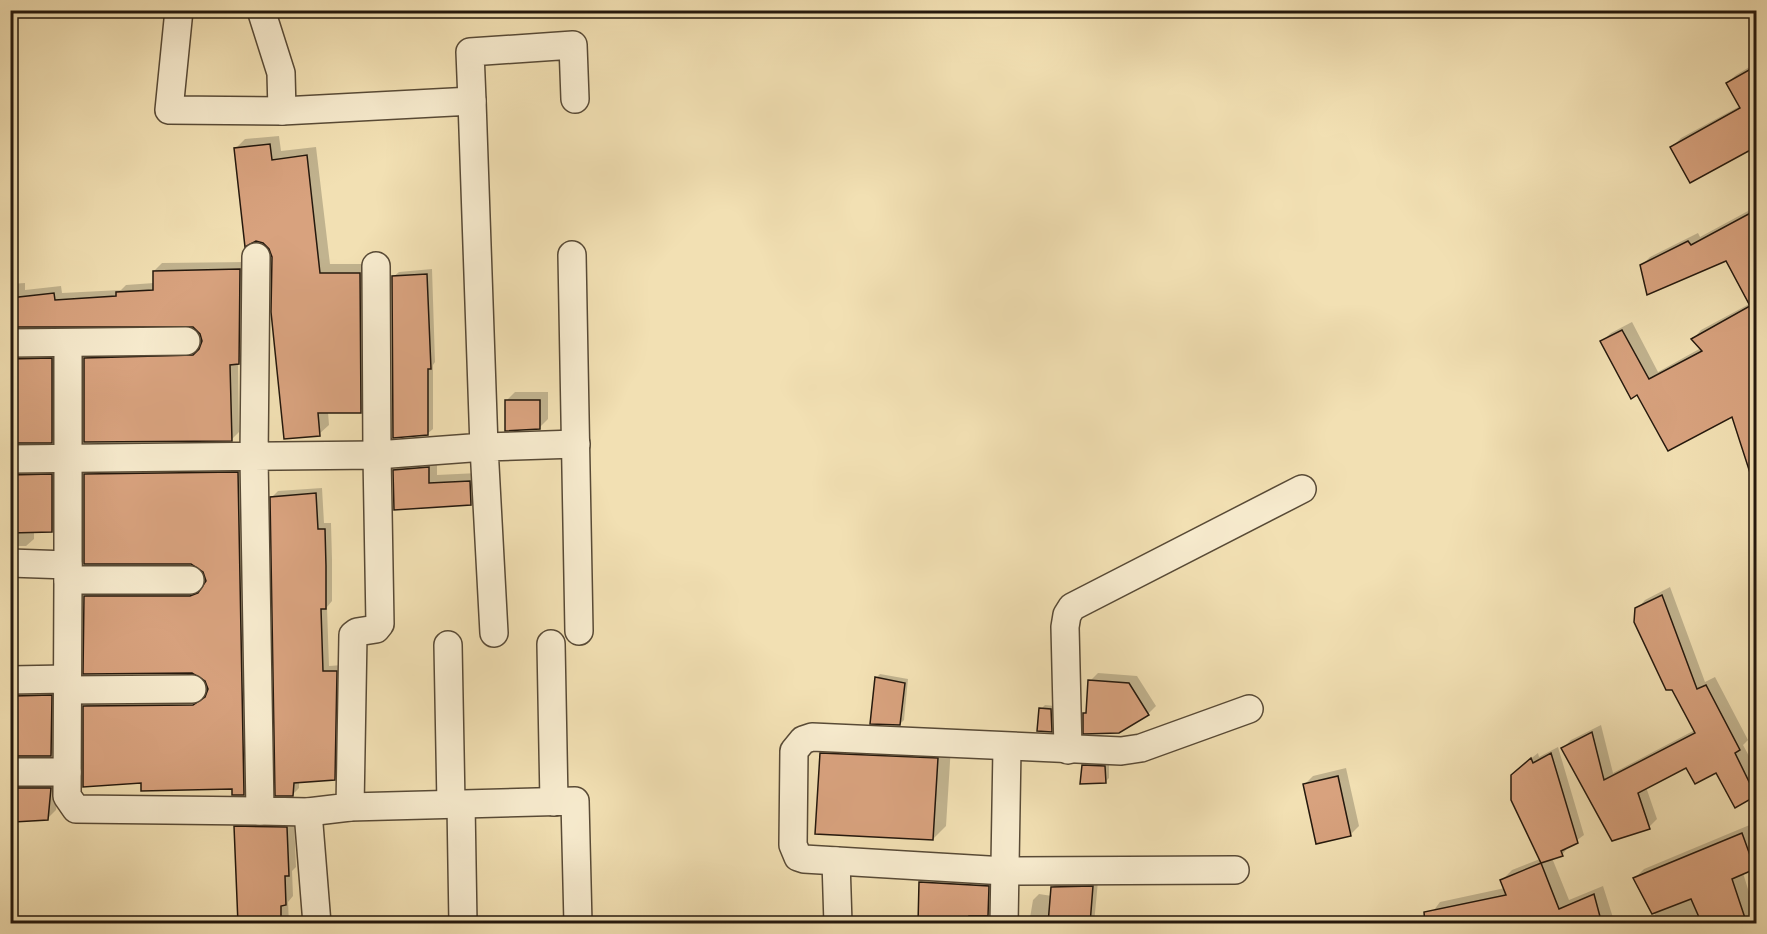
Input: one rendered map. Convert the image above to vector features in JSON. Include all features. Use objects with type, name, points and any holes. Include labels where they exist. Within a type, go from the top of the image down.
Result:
[{"type":"street","points":[[179,10],[169,110],[282,111],[471,101]]},
{"type":"street","points":[[261,10],[281,73],[282,111]]},
{"type":"street","points":[[494,633],[484,447],[470,52],[573,45],[575,99]]},
{"type":"street","points":[[572,255],[579,631]]},
{"type":"street","points":[[256,257],[254,458],[260,811]]},
{"type":"street","points":[[350,807],[353,635],[357,632],[376,629],[380,624],[376,266]]},
{"type":"street","points":[[10,343],[186,341]]},
{"type":"street","points":[[68,344],[67,796],[76,809],[308,812],[350,807],[575,801],[578,924]]},
{"type":"street","points":[[10,459],[377,455],[484,447],[576,444]]},
{"type":"street","points":[[1068,750],[1065,627],[1067,615],[1072,607],[1302,489]]},
{"type":"street","points":[[10,563],[68,572],[190,580]]},
{"type":"street","points":[[551,644],[555,802]]},
{"type":"street","points":[[448,645],[463,924]]},
{"type":"street","points":[[10,680],[192,689]]},
{"type":"street","points":[[1235,870],[1005,871],[804,859],[794,851],[794,751],[803,740],[812,737],[1007,748],[1121,751],[1141,748],[1249,709]]},
{"type":"street","points":[[1004,924],[1007,748]]},
{"type":"street","points":[[10,772],[67,772]]},
{"type":"street","points":[[308,812],[317,924]]},
{"type":"street","points":[[836,861],[838,924]]},
{"type":"building","points":[[1756,66],[1756,147],[1690,183],[1670,147],[1740,108],[1726,83]]},
{"type":"building","points":[[270,144],[272,160],[307,155],[320,273],[360,273],[361,413],[318,413],[320,436],[284,439],[271,312],[272,257],[269,249],[263,243],[256,241],[245,247],[234,148]]},
{"type":"building","points":[[1756,210],[1756,475],[1751,476],[1732,417],[1668,451],[1637,395],[1631,399],[1600,341],[1622,330],[1649,379],[1702,351],[1691,339],[1750,306],[1726,261],[1647,295],[1640,265],[1688,241],[1691,245]]},
{"type":"building","points":[[240,269],[239,364],[230,365],[232,441],[84,442],[84,358],[193,355],[199,349],[202,341],[200,334],[193,327],[10,327],[10,298],[54,293],[55,300],[116,296],[116,292],[153,290],[153,271]]},
{"type":"building","points":[[427,274],[431,369],[428,369],[428,435],[393,438],[392,276]]},
{"type":"building","points":[[52,358],[52,443],[10,443],[10,359]]},
{"type":"building","points":[[505,400],[540,400],[540,429],[505,431]]},
{"type":"building","points":[[429,467],[429,483],[470,481],[471,505],[394,510],[393,470]]},
{"type":"building","points":[[238,472],[244,795],[232,795],[232,789],[141,791],[141,783],[83,787],[83,706],[193,705],[205,697],[208,689],[205,681],[192,673],[83,674],[84,596],[190,596],[198,593],[206,581],[203,572],[191,564],[84,564],[84,474]]},
{"type":"building","points":[[52,474],[52,532],[10,533],[10,475]]},
{"type":"building","points":[[316,493],[318,529],[325,529],[326,609],[321,609],[323,671],[337,671],[335,780],[294,783],[293,796],[275,796],[270,497]]},
{"type":"building","points":[[1662,595],[1697,689],[1706,685],[1740,750],[1735,753],[1756,796],[1735,808],[1716,773],[1695,784],[1686,768],[1638,793],[1650,829],[1612,841],[1561,748],[1592,732],[1604,780],[1695,733],[1672,690],[1666,690],[1634,622],[1635,608]]},
{"type":"building","points":[[875,677],[905,683],[900,725],[870,724]]},
{"type":"building","points":[[1088,680],[1129,683],[1149,715],[1119,733],[1083,734],[1083,713],[1086,713]]},
{"type":"building","points":[[52,695],[51,756],[10,756],[10,738],[15,738],[14,696]]},
{"type":"building","points":[[1039,708],[1051,709],[1052,732],[1037,731]]},
{"type":"building","points":[[820,753],[938,758],[933,840],[815,834]]},
{"type":"building","points":[[1551,753],[1578,843],[1561,851],[1563,856],[1541,863],[1511,800],[1511,775],[1531,758],[1533,763]]},
{"type":"building","points":[[1082,765],[1105,766],[1106,783],[1080,784]]},
{"type":"building","points":[[1338,776],[1351,836],[1316,844],[1303,784]]},
{"type":"building","points":[[11,788],[51,788],[48,820],[14,822]]},
{"type":"building","points":[[234,826],[287,827],[289,876],[285,876],[286,905],[281,906],[281,924],[238,924]]},
{"type":"building","points":[[1742,833],[1755,869],[1732,879],[1747,924],[1702,924],[1691,899],[1652,914],[1633,878]]},
{"type":"building","points":[[1541,863],[1559,909],[1594,894],[1602,924],[1425,924],[1424,912],[1506,895],[1500,880]]},
{"type":"building","points":[[919,882],[989,886],[988,916],[969,916],[969,924],[918,924]]},
{"type":"building","points":[[1093,886],[1090,924],[1048,924],[1051,887]]}]
